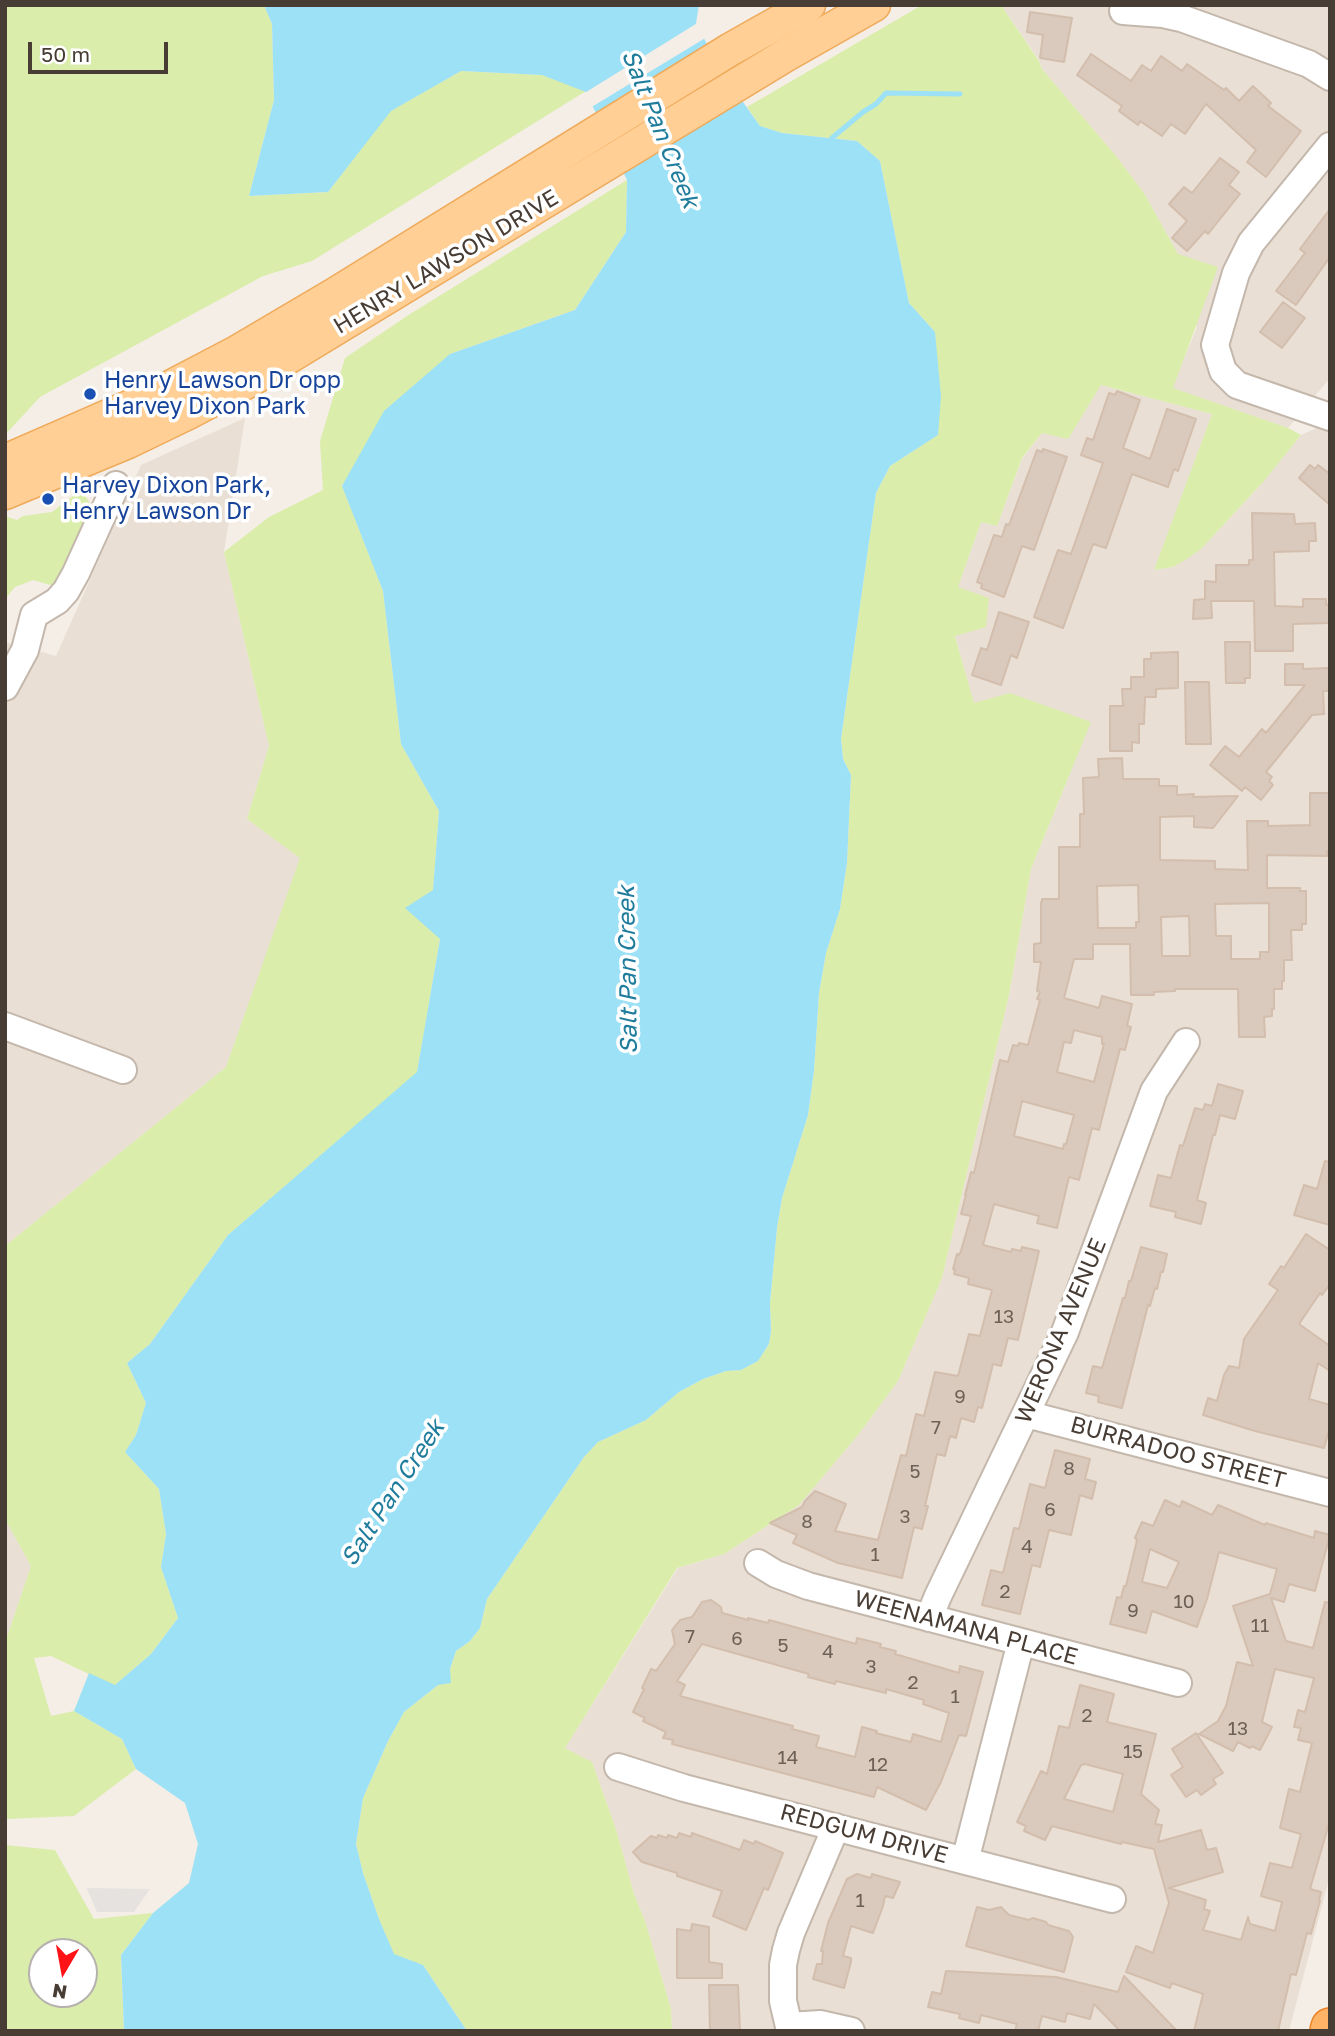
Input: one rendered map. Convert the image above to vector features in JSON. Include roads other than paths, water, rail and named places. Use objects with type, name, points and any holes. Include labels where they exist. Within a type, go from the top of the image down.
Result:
[{"type":"main road","name":"HENRY LAWSON DRIVE","points":[[5,493],[97,456],[188,414],[251,380],[343,307],[732,49],[809,5]]},
{"type":"main road","name":"HENRY LAWSON DRIVE","points":[[5,461],[112,415],[234,353],[343,307],[874,5]]},
{"type":"street","points":[[1123,11],[1181,18],[1309,64],[1330,77]]},
{"type":"street","points":[[1330,146],[1251,243],[1236,273],[1215,345],[1223,371],[1237,385],[1330,417]]},
{"type":"street","points":[[5,687],[25,650],[34,615],[57,601],[66,591],[116,485]]},
{"type":"street","points":[[5,1026],[124,1070]]},
{"type":"street","name":"WERONA AVENUE","points":[[929,1618],[1076,1307],[1154,1091],[1186,1042]]},
{"type":"street","name":"BURRADOO STREET","points":[[1026,1414],[1330,1493]]},
{"type":"street","name":"WEENAMANA PLACE","points":[[758,1563],[791,1581],[1178,1683]]},
{"type":"street","points":[[965,1861],[1021,1642]]},
{"type":"street","name":"REDGUM DRIVE","points":[[618,1767],[675,1785],[1112,1899]]},
{"type":"street","points":[[836,1827],[791,1933],[782,1983],[783,2001],[789,2029],[820,2024],[851,2031]]},
{"type":"water","name":"Salt Pan Creek","points":[[264,5],[699,5],[696,23],[721,71],[760,126],[782,133],[857,141],[880,161],[909,303],[935,332],[941,396],[938,435],[890,466],[876,493],[841,739],[843,759],[851,775],[847,863],[840,909],[826,953],[819,993],[808,1115],[782,1198],[777,1228],[769,1344],[758,1361],[741,1370],[726,1371],[703,1379],[679,1392],[646,1420],[598,1442],[584,1457],[487,1599],[480,1628],[470,1641],[456,1651],[450,1669],[451,1683],[438,1685],[404,1712],[363,1798],[356,1844],[363,1873],[394,1954],[423,1965],[467,2031],[124,2031],[121,1955],[153,1913],[189,1883],[198,1844],[185,1803],[136,1769],[122,1739],[74,1711],[89,1673],[115,1685],[151,1654],[178,1618],[161,1567],[166,1534],[159,1489],[125,1452],[136,1435],[146,1403],[127,1363],[150,1344],[228,1235],[417,1072],[440,939],[405,908],[433,890],[439,811],[401,744],[383,591],[342,486],[384,411],[450,354],[575,310],[626,232],[627,180],[586,92],[542,75],[461,71],[391,111],[328,192],[249,196],[274,100],[272,24]]},
{"type":"waterway","points":[[832,138],[886,93],[960,94]]},
{"type":"place","name":"Henry Lawson Dr opp Harvey Dixon Park","points":[[90,394]]},
{"type":"place","name":"Harvey Dixon Park, Henry Lawson Dr","points":[[48,499]]}]
